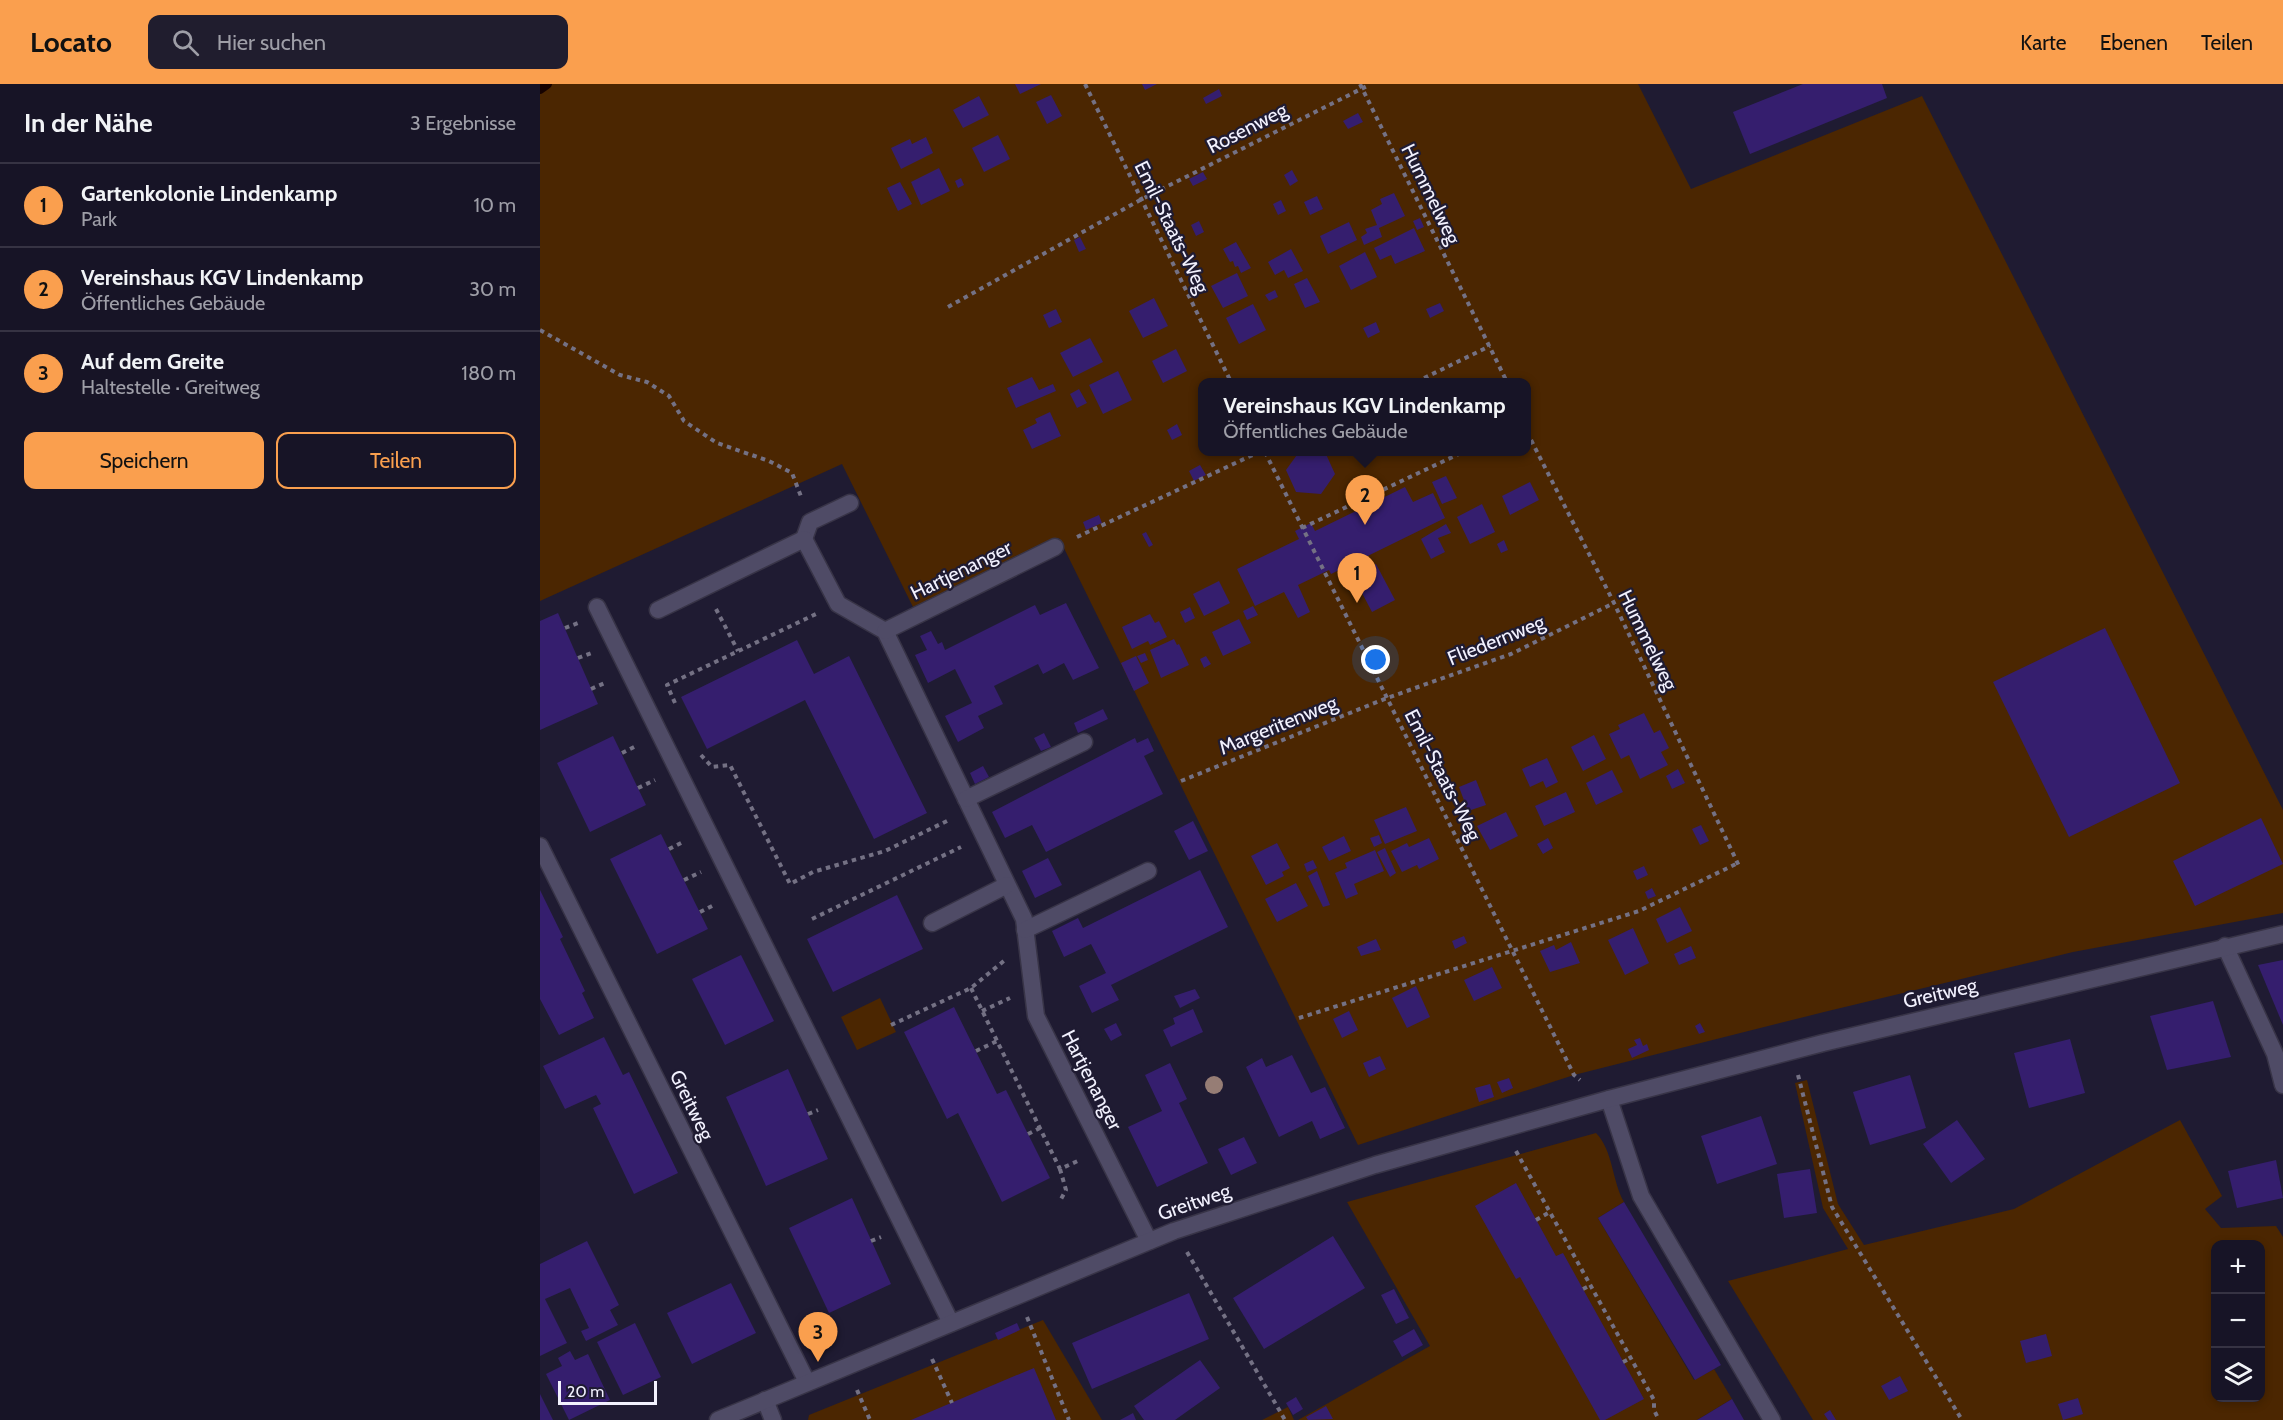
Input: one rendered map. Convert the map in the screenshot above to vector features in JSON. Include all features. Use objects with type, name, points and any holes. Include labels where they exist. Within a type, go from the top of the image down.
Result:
[{"type":"street","points":[[658,610],[804,539],[810,522],[850,503]]},
{"type":"street","points":[[804,539],[838,604],[885,630]]},
{"type":"street","name":"Hartjenanger","points":[[1055,547],[885,630],[1023,919],[1036,1016],[1149,1241]]},
{"type":"street","points":[[597,607],[951,1323]]},
{"type":"street","points":[[968,804],[1084,742]]},
{"type":"street","name":"Greitweg","points":[[540,846],[807,1382]]},
{"type":"street","points":[[1026,936],[1148,871]]},
{"type":"street","points":[[932,923],[1008,885]]},
{"type":"street","name":"Greitweg","points":[[718,1420],[1174,1231],[1375,1165],[1609,1099],[1792,1051],[2283,934]]},
{"type":"street","points":[[2225,946],[2275,1054],[2283,1085]]},
{"type":"street","points":[[1609,1099],[1641,1196],[1772,1420]]},
{"type":"street","points":[[765,1400],[773,1420]]},
{"type":"path","name":"Emil-Staats-Weg","points":[[1085,84],[1229,378]]},
{"type":"path","name":"Rosenweg","points":[[948,307],[1142,199],[1361,86],[1367,86]]},
{"type":"path","name":"Hummelweg","points":[[1361,86],[1505,378]]},
{"type":"path","points":[[540,330],[620,375],[648,382],[669,396],[684,421],[717,443],[769,461],[792,474],[810,522]]},
{"type":"path","points":[[1424,378],[1490,346]]},
{"type":"path","name":"Hummelweg","points":[[1299,1018],[1513,948],[1639,911],[1739,864],[1614,603],[1531,440]]},
{"type":"path","points":[[1073,539],[1250,456]]},
{"type":"path","name":"Emil-Staats-Weg","points":[[1267,456],[1574,1075],[1609,1099]]},
{"type":"path","points":[[1302,528],[1454,456]]},
{"type":"path","points":[[704,587],[738,651]]},
{"type":"path","name":"Fliedernweg","points":[[1387,698],[1511,654],[1614,603]]},
{"type":"path","points":[[677,706],[667,685],[838,604]]},
{"type":"path","name":"Margeritenweg","points":[[1181,781],[1387,698]]},
{"type":"path","points":[[697,747],[702,758],[712,767],[730,765],[790,884],[813,872],[885,851],[968,804]]},
{"type":"path","points":[[812,919],[984,836]]},
{"type":"path","points":[[891,1025],[971,988],[1026,936]]},
{"type":"path","points":[[971,988],[1060,1170],[1066,1190],[1061,1199]]},
{"type":"path","points":[[976,1051],[997,1041]]},
{"type":"path","points":[[1792,1051],[1832,1207],[1962,1420]]},
{"type":"path","points":[[1028,1134],[1040,1128]]},
{"type":"path","points":[[1504,1129],[1654,1400],[1654,1410],[1659,1420]]},
{"type":"path","points":[[1060,1170],[1103,1149]]},
{"type":"path","points":[[1536,1220],[1550,1212]]},
{"type":"path","points":[[1174,1231],[1285,1420]]},
{"type":"path","points":[[1583,1289],[1591,1286]]},
{"type":"path","points":[[1018,1294],[1069,1420]]},
{"type":"path","points":[[922,1336],[952,1402]]},
{"type":"path","points":[[1623,1362],[1630,1358]]},
{"type":"path","points":[[846,1367],[870,1420]]},
{"type":"shaded area","points":[[540,84],[1638,84],[1691,189],[1922,96],[2283,810],[2283,913],[2073,952],[1824,1012],[1574,1075],[1358,1145],[1059,538],[914,609],[842,464],[540,601]]},
{"type":"shaded area","points":[[880,998],[896,1032],[857,1050],[841,1017]]},
{"type":"shaded area","points":[[1807,1080],[1838,1204],[1864,1245],[2014,1209],[2180,1120],[2222,1196],[2205,1209],[2221,1228],[2276,1226],[2283,1237],[2283,1420],[1813,1420],[1728,1281],[1848,1249],[1823,1208],[1795,1083]]},
{"type":"shaded area","points":[[1596,1133],[1606,1148],[1624,1202],[1598,1218],[1694,1380],[1714,1369],[1732,1399],[1697,1420],[1298,1420],[1430,1346],[1347,1202]]},
{"type":"shaded area","points":[[1043,1320],[1102,1420],[808,1420],[809,1415]]},
{"type":"shaded area","points":[[1288,1407],[1294,1420],[1262,1420]]},
{"type":"building","points":[[1015,84],[1041,84],[1020,94]]},
{"type":"building","points":[[1142,84],[1157,84],[1145,90]]},
{"type":"building","points":[[1803,84],[1882,84],[1887,98],[1750,154],[1733,112]]},
{"type":"building","points":[[1219,89],[1222,96],[1206,104],[1203,98]]},
{"type":"building","points":[[1051,95],[1062,116],[1047,124],[1036,102]]},
{"type":"building","points":[[979,96],[989,115],[963,128],[953,110]]},
{"type":"building","points":[[1358,113],[1363,122],[1348,129],[1343,121]]},
{"type":"building","points":[[998,135],[1010,159],[984,172],[972,148]]},
{"type":"building","points":[[926,137],[933,153],[901,169],[891,148],[910,139],[912,144]]},
{"type":"building","points":[[939,168],[950,191],[921,205],[911,182]]},
{"type":"building","points":[[1292,170],[1298,181],[1290,186],[1284,175]]},
{"type":"building","points":[[1203,172],[1207,179],[1193,186],[1189,179]]},
{"type":"building","points":[[961,178],[964,185],[958,188],[955,181]]},
{"type":"building","points":[[900,182],[912,204],[898,211],[887,188]]},
{"type":"building","points":[[1394,193],[1405,216],[1379,228],[1382,237],[1364,245],[1361,237],[1367,233],[1365,229],[1377,225],[1371,210],[1382,204],[1380,199]]},
{"type":"building","points":[[1317,196],[1323,209],[1310,215],[1304,202]]},
{"type":"building","points":[[1281,200],[1286,211],[1278,215],[1273,204]]},
{"type":"building","points":[[1420,218],[1424,227],[1417,230],[1413,221]]},
{"type":"building","points":[[1199,221],[1204,232],[1196,236],[1191,225]]},
{"type":"building","points":[[1349,222],[1357,240],[1328,254],[1320,236]]},
{"type":"building","points":[[1414,228],[1425,251],[1395,264],[1391,255],[1380,260],[1374,248]]},
{"type":"building","points":[[1080,237],[1086,249],[1079,252],[1074,240]]},
{"type":"building","points":[[1236,242],[1251,268],[1241,273],[1233,261],[1230,262],[1223,249]]},
{"type":"building","points":[[1291,249],[1303,271],[1288,278],[1284,270],[1275,275],[1268,262]]},
{"type":"building","points":[[1365,252],[1377,277],[1351,290],[1339,266]]},
{"type":"building","points":[[1237,273],[1248,296],[1223,308],[1211,286]]},
{"type":"building","points":[[1307,278],[1320,302],[1305,308],[1294,284]]},
{"type":"building","points":[[1275,290],[1278,297],[1269,301],[1265,295]]},
{"type":"building","points":[[1154,298],[1168,326],[1143,338],[1129,311]]},
{"type":"building","points":[[1440,303],[1444,311],[1430,318],[1426,309]]},
{"type":"building","points":[[1253,304],[1266,330],[1239,344],[1226,318]]},
{"type":"building","points":[[1056,309],[1062,322],[1049,328],[1043,315]]},
{"type":"building","points":[[1376,322],[1380,332],[1368,338],[1363,328]]},
{"type":"building","points":[[1090,338],[1103,362],[1073,377],[1060,353]]},
{"type":"building","points":[[1176,349],[1187,371],[1163,383],[1152,361]]},
{"type":"building","points":[[1118,371],[1132,400],[1103,414],[1089,385]]},
{"type":"building","points":[[1032,377],[1039,390],[1053,384],[1056,391],[1016,408],[1007,388]]},
{"type":"building","points":[[1079,389],[1087,403],[1077,408],[1070,394]]},
{"type":"building","points":[[1050,412],[1061,436],[1032,449],[1023,430],[1037,423],[1035,419]]},
{"type":"building","points":[[1177,424],[1182,435],[1172,440],[1167,430]]},
{"type":"building","points":[[1296,456],[1327,456],[1335,474],[1321,494],[1296,492],[1286,470]]},
{"type":"building","points":[[1200,465],[1206,475],[1194,481],[1189,471]]},
{"type":"building","points":[[1446,476],[1457,498],[1442,504],[1432,482]]},
{"type":"building","points":[[1530,482],[1539,500],[1510,515],[1502,496]]},
{"type":"building","points":[[1405,487],[1413,502],[1433,493],[1445,518],[1331,574],[1329,570],[1298,585],[1310,612],[1298,618],[1284,592],[1255,606],[1237,569],[1299,539],[1295,531],[1311,523],[1315,531]]},
{"type":"building","points":[[1482,504],[1495,532],[1470,544],[1457,517]]},
{"type":"building","points":[[1099,515],[1102,523],[1086,530],[1083,522]]},
{"type":"building","points":[[1446,524],[1451,533],[1438,538],[1445,552],[1431,559],[1421,539]]},
{"type":"building","points":[[1146,532],[1153,545],[1149,547],[1142,534]]},
{"type":"building","points":[[1504,540],[1508,550],[1501,553],[1497,544]]},
{"type":"building","points":[[1376,564],[1395,600],[1372,612],[1353,576]]},
{"type":"building","points":[[1219,581],[1230,603],[1204,616],[1193,594]]},
{"type":"building","points":[[1066,603],[1099,668],[1073,680],[1064,663],[1043,674],[1038,664],[994,686],[1003,704],[978,716],[984,728],[958,742],[945,716],[972,703],[955,669],[928,683],[915,655],[927,650],[920,636],[931,631],[938,644],[942,642],[945,650],[1035,605],[1040,615]]},
{"type":"building","points":[[1253,606],[1258,615],[1247,620],[1243,611]]},
{"type":"building","points":[[1190,607],[1195,618],[1185,623],[1180,612]]},
{"type":"building","points":[[558,613],[598,704],[540,730],[540,621]]},
{"type":"building","points":[[1150,614],[1155,623],[1159,621],[1167,637],[1150,645],[1148,641],[1132,649],[1122,627]]},
{"type":"building","points":[[1239,619],[1251,643],[1223,656],[1212,632]]},
{"type":"building","points":[[2105,628],[2180,783],[2069,837],[1993,682]]},
{"type":"building","points":[[1174,639],[1177,645],[1179,644],[1189,665],[1161,678],[1150,650]]},
{"type":"building","points":[[797,640],[814,674],[849,656],[927,813],[874,839],[805,700],[707,749],[681,697]]},
{"type":"building","points":[[1145,653],[1148,660],[1141,663],[1137,656]]},
{"type":"building","points":[[1136,656],[1149,683],[1134,691],[1121,663]]},
{"type":"building","points":[[1206,656],[1211,664],[1204,668],[1200,659]]},
{"type":"building","points":[[1103,709],[1108,719],[1078,733],[1074,723]]},
{"type":"building","points":[[1644,713],[1654,733],[1660,730],[1669,748],[1661,752],[1668,765],[1640,779],[1629,755],[1621,759],[1609,734],[1620,729],[1618,725]]},
{"type":"building","points":[[1044,733],[1051,747],[1041,751],[1034,738]]},
{"type":"building","points":[[1594,735],[1606,759],[1583,771],[1571,747]]},
{"type":"building","points":[[613,736],[646,805],[590,832],[557,763]]},
{"type":"building","points":[[1135,738],[1137,743],[1148,738],[1154,751],[1144,756],[1163,794],[1046,852],[1032,825],[1005,838],[992,812]]},
{"type":"building","points":[[1547,758],[1558,782],[1546,788],[1543,781],[1530,787],[1522,769]]},
{"type":"building","points":[[983,766],[989,777],[975,784],[970,773]]},
{"type":"building","points":[[1678,769],[1685,783],[1672,789],[1666,776]]},
{"type":"building","points":[[1612,770],[1623,792],[1596,805],[1586,783]]},
{"type":"building","points":[[1476,780],[1486,805],[1468,811],[1459,787]]},
{"type":"building","points":[[1566,792],[1575,812],[1544,826],[1535,806]]},
{"type":"building","points":[[1406,807],[1417,831],[1385,844],[1374,820]]},
{"type":"building","points":[[1506,812],[1518,836],[1490,850],[1477,826]]},
{"type":"building","points":[[2261,818],[2283,864],[2195,906],[2173,861]]},
{"type":"building","points":[[1193,821],[1208,851],[1189,860],[1174,831]]},
{"type":"building","points":[[1701,825],[1709,841],[1700,845],[1692,829]]},
{"type":"building","points":[[661,834],[708,929],[657,954],[610,859]]},
{"type":"building","points":[[1379,835],[1382,843],[1374,847],[1370,838]]},
{"type":"building","points":[[1344,836],[1351,851],[1329,861],[1322,847]]},
{"type":"building","points":[[1429,838],[1439,859],[1419,869],[1417,865],[1402,872],[1391,851],[1407,843],[1409,847]]},
{"type":"building","points":[[1548,838],[1553,848],[1543,854],[1537,844]]},
{"type":"building","points":[[1277,843],[1290,868],[1282,872],[1284,876],[1266,885],[1251,856]]},
{"type":"building","points":[[1385,848],[1396,873],[1390,877],[1377,852]]},
{"type":"building","points":[[1375,850],[1384,871],[1354,884],[1358,894],[1346,899],[1335,873],[1347,868],[1345,863]]},
{"type":"building","points":[[1048,858],[1062,885],[1035,898],[1022,871]]},
{"type":"building","points":[[1313,860],[1317,868],[1307,872],[1304,864]]},
{"type":"building","points":[[1644,866],[1648,875],[1637,880],[1633,871]]},
{"type":"building","points":[[1200,870],[1228,927],[1111,985],[1119,1000],[1092,1013],[1079,986],[1106,973],[1091,944],[1064,957],[1052,931],[1078,918],[1083,928]]},
{"type":"building","points":[[1317,871],[1330,905],[1323,907],[1308,876]]},
{"type":"building","points":[[1296,883],[1308,906],[1277,922],[1265,899]]},
{"type":"building","points":[[1652,888],[1656,896],[1648,899],[1645,892]]},
{"type":"building","points":[[540,890],[563,937],[560,939],[585,991],[582,993],[594,1018],[559,1035],[540,999]]},
{"type":"building","points":[[897,895],[923,949],[833,992],[807,939]]},
{"type":"building","points":[[1680,907],[1692,931],[1667,943],[1656,919]]},
{"type":"building","points":[[1633,928],[1649,963],[1625,975],[1608,940]]},
{"type":"building","points":[[1464,936],[1467,943],[1455,949],[1452,941]]},
{"type":"building","points":[[1376,939],[1381,950],[1361,956],[1357,947]]},
{"type":"building","points":[[1571,942],[1580,963],[1550,972],[1540,951],[1554,945],[1556,950]]},
{"type":"building","points":[[1691,946],[1696,958],[1679,965],[1674,954]]},
{"type":"building","points":[[741,955],[774,1021],[725,1045],[692,979]]},
{"type":"building","points":[[2283,960],[2283,1025],[2258,965]]},
{"type":"building","points":[[1492,967],[1502,988],[1474,1001],[1464,980]]},
{"type":"building","points":[[1416,986],[1430,1017],[1407,1028],[1392,998]]},
{"type":"building","points":[[1195,989],[1200,998],[1180,1008],[1174,996]]},
{"type":"building","points":[[2213,1001],[2231,1057],[2167,1070],[2150,1016]]},
{"type":"building","points":[[954,1007],[997,1094],[1006,1090],[1050,1178],[1002,1202],[958,1113],[947,1119],[904,1032]]},
{"type":"building","points":[[1193,1009],[1203,1032],[1171,1047],[1163,1030],[1175,1024],[1173,1018]]},
{"type":"building","points":[[1349,1011],[1358,1030],[1342,1038],[1333,1019]]},
{"type":"building","points":[[1116,1023],[1122,1035],[1111,1041],[1104,1029]]},
{"type":"building","points":[[1700,1023],[1705,1032],[1699,1034],[1695,1026]]},
{"type":"building","points":[[604,1037],[623,1075],[629,1072],[678,1173],[634,1194],[593,1108],[601,1104],[596,1095],[565,1109],[543,1066]]},
{"type":"building","points":[[1640,1038],[1643,1046],[1647,1044],[1649,1050],[1632,1058],[1628,1049],[1637,1045],[1634,1040]]},
{"type":"building","points":[[2070,1039],[2085,1093],[2029,1108],[2014,1053]]},
{"type":"building","points":[[1292,1055],[1311,1093],[1325,1087],[1345,1128],[1320,1139],[1312,1121],[1279,1137],[1246,1067],[1262,1058],[1266,1067]]},
{"type":"building","points":[[1380,1056],[1386,1069],[1369,1077],[1363,1063]]},
{"type":"building","points":[[1170,1063],[1187,1099],[1179,1103],[1208,1163],[1157,1187],[1128,1127],[1162,1111],[1145,1075]]},
{"type":"building","points":[[788,1069],[828,1159],[766,1186],[726,1097]]},
{"type":"building","points":[[1910,1075],[1926,1128],[1870,1145],[1853,1092]]},
{"type":"building","points":[[1509,1078],[1513,1088],[1502,1093],[1497,1082]]},
{"type":"building","points":[[1490,1084],[1494,1097],[1479,1102],[1475,1088]]},
{"type":"building","points":[[1761,1116],[1777,1164],[1717,1184],[1701,1136]]},
{"type":"building","points":[[1957,1120],[1985,1159],[1951,1183],[1923,1144]]},
{"type":"building","points":[[1244,1137],[1257,1163],[1231,1175],[1218,1149]]},
{"type":"building","points":[[2276,1160],[2283,1198],[2237,1208],[2228,1171]]},
{"type":"building","points":[[1810,1169],[1817,1213],[1784,1218],[1777,1174]]},
{"type":"building","points":[[1516,1183],[1556,1256],[1563,1253],[1644,1399],[1605,1420],[1600,1420],[1520,1277],[1516,1279],[1475,1206]]},
{"type":"building","points":[[852,1198],[891,1284],[829,1313],[789,1228]]},
{"type":"building","points":[[1624,1202],[1721,1365],[1695,1380],[1598,1218]]},
{"type":"building","points":[[1333,1236],[1365,1288],[1264,1349],[1233,1298]]},
{"type":"building","points":[[587,1241],[619,1305],[610,1310],[618,1325],[586,1341],[581,1331],[589,1328],[570,1288],[545,1299],[567,1343],[540,1356],[540,1264]]},
{"type":"building","points":[[731,1283],[756,1333],[692,1364],[667,1313]]},
{"type":"building","points":[[1394,1289],[1409,1318],[1396,1324],[1381,1295]]},
{"type":"building","points":[[1189,1293],[1209,1339],[1092,1389],[1072,1343]]},
{"type":"building","points":[[635,1323],[661,1377],[623,1395],[597,1342]]},
{"type":"building","points":[[1017,1323],[1020,1330],[998,1340],[995,1333]]},
{"type":"building","points":[[1414,1329],[1423,1345],[1402,1357],[1393,1341]]},
{"type":"building","points":[[2046,1334],[2052,1356],[2026,1363],[2020,1341]]},
{"type":"building","points":[[570,1351],[575,1360],[588,1354],[610,1400],[569,1420],[546,1374],[562,1366],[558,1358]]},
{"type":"building","points":[[1200,1360],[1220,1388],[1175,1420],[1144,1420],[1134,1406]]},
{"type":"building","points":[[1034,1368],[1056,1420],[911,1420],[1005,1380]]},
{"type":"building","points":[[1900,1376],[1908,1391],[1889,1400],[1881,1386]]},
{"type":"building","points":[[540,1394],[553,1420],[540,1420]]},
{"type":"building","points":[[1296,1397],[1303,1409],[1293,1415],[1286,1403]]},
{"type":"building","points":[[2078,1398],[2083,1414],[2063,1420],[2058,1404]]},
{"type":"building","points":[[1732,1399],[1744,1420],[1697,1420],[1704,1416]]},
{"type":"building","points":[[1326,1406],[1333,1419],[1308,1420],[1306,1417]]},
{"type":"building","points":[[1830,1410],[1836,1420],[1828,1420],[1824,1414]]},
{"type":"building","points":[[1133,1413],[1136,1420],[1120,1420]]},
{"type":"waterway","points":[[540,89],[547,84]]},
{"type":"place","name":"Vereinshaus KGV Lindenkamp","points":[[1365,525]]},
{"type":"place","name":"Gartenkolonie Lindenkamp","points":[[1357,603]]},
{"type":"place","name":"Auf dem Greite","points":[[818,1362]]}]
